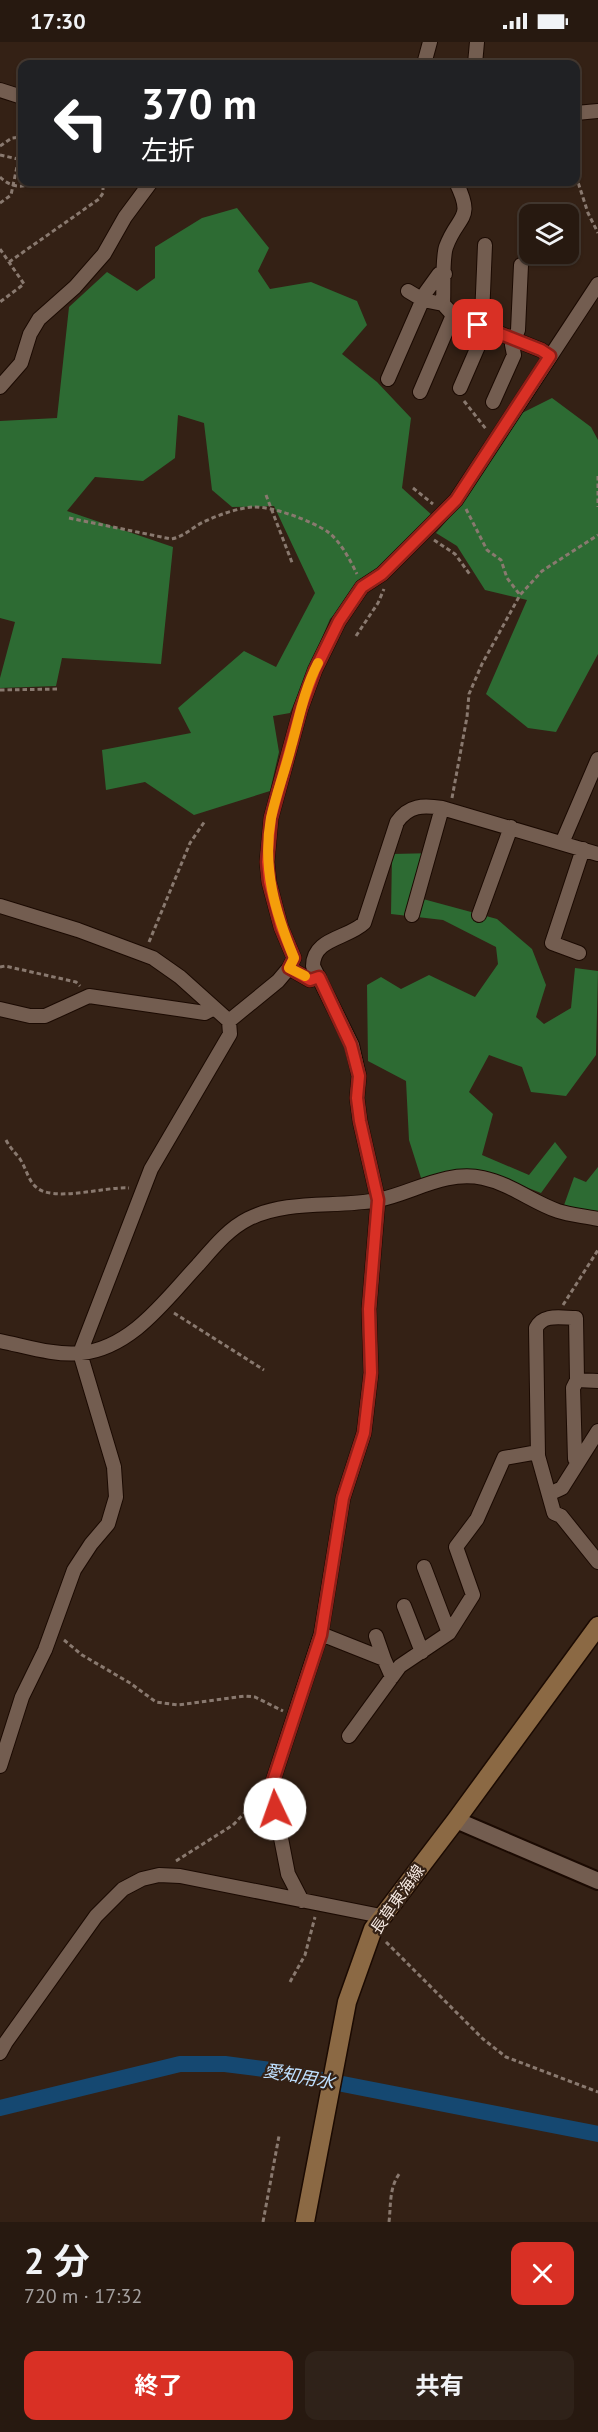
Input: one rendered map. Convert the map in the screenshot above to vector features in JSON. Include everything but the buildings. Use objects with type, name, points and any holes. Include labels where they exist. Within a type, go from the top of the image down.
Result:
[{"type":"main road","name":"長草東海線","points":[[305,2222],[347,2002],[377,1922],[456,1820],[598,1626]]},
{"type":"street","points":[[425,60],[430,42]]},
{"type":"street","points":[[475,60],[477,42]]},
{"type":"street","points":[[0,90],[18,96]]},
{"type":"street","points":[[580,113],[598,111]]},
{"type":"street","points":[[0,387],[21,363],[30,334],[39,319],[75,287],[104,254],[125,217],[149,186]]},
{"type":"street","points":[[443,304],[446,248],[463,218],[465,208],[465,201],[458,186]]},
{"type":"street","points":[[458,392],[482,327],[485,245]]},
{"type":"street","points":[[493,402],[514,355],[512,345],[518,330],[521,265]]},
{"type":"street","points":[[388,378],[423,300],[439,273],[445,274]]},
{"type":"street","points":[[229,1021],[278,981],[294,958],[281,927],[269,882],[267,862],[271,818],[301,708],[315,670],[339,621],[362,587],[382,574],[457,499],[598,284]]},
{"type":"street","points":[[408,291],[423,300],[443,304],[453,315],[550,356]]},
{"type":"street","points":[[420,392],[453,315]]},
{"type":"street","points":[[562,843],[598,759]]},
{"type":"street","points":[[302,1901],[288,1874],[271,1787],[321,1635],[343,1498],[364,1433],[371,1373],[369,1309],[378,1200],[360,1121],[357,1098],[359,1076],[351,1045],[313,966],[313,957],[316,951],[364,924],[397,822],[402,815],[418,806],[446,809],[598,854]]},
{"type":"street","points":[[412,915],[446,809]]},
{"type":"street","points":[[479,915],[511,827]]},
{"type":"street","points":[[579,953],[552,943],[583,849]]},
{"type":"street","points":[[0,906],[78,930],[153,958],[180,977],[229,1021],[230,1034],[151,1169],[80,1353],[114,1467],[116,1497],[108,1524],[74,1570],[53,1631],[22,1697],[0,1766]]},
{"type":"street","points":[[289,968],[310,980],[319,977]]},
{"type":"street","points":[[0,1009],[30,1016],[45,1016],[88,996],[205,1013],[214,1008]]},
{"type":"street","points":[[0,1341],[54,1351],[80,1353],[101,1349],[133,1331],[162,1304],[223,1237],[245,1220],[269,1209],[378,1200],[446,1178],[481,1177],[508,1185],[558,1211],[598,1219]]},
{"type":"street","points":[[578,1461],[575,1459],[573,1388],[577,1380],[576,1318],[544,1318],[536,1328],[538,1452],[554,1513],[561,1516],[598,1562]]},
{"type":"street","points":[[577,1380],[598,1381]]},
{"type":"street","points":[[549,1494],[562,1488],[598,1431]]},
{"type":"street","points":[[350,1736],[400,1666],[449,1633],[473,1595],[456,1547],[477,1519],[504,1458],[538,1452]]},
{"type":"street","points":[[424,1567],[449,1633]]},
{"type":"street","points":[[404,1606],[422,1652]]},
{"type":"street","points":[[321,1635],[384,1659]]},
{"type":"street","points":[[376,1636],[392,1677]]},
{"type":"street","points":[[456,1820],[598,1881]]},
{"type":"street","points":[[0,2053],[96,1916],[123,1889],[142,1879],[180,1876],[319,1904],[377,1922]]},
{"type":"path","points":[[0,146],[12,138],[18,137]]},
{"type":"path","points":[[0,155],[18,159]]},
{"type":"path","points":[[0,203],[11,195],[18,164]]},
{"type":"path","points":[[0,177],[14,186],[25,186]]},
{"type":"path","points":[[9,262],[99,199],[103,193],[103,186]]},
{"type":"path","points":[[579,186],[588,213],[598,233]]},
{"type":"path","points":[[0,249],[24,284],[0,302]]},
{"type":"path","points":[[458,392],[495,440]]},
{"type":"path","points":[[598,476],[598,507]]},
{"type":"path","points":[[413,488],[444,513]]},
{"type":"path","points":[[266,495],[293,565]]},
{"type":"path","points":[[457,499],[466,507],[487,550],[501,560],[507,578],[519,595]]},
{"type":"path","points":[[69,518],[171,539],[179,537],[208,520],[243,509],[253,507],[271,509],[329,533],[344,551],[362,587]]},
{"type":"path","points":[[423,534],[455,554],[471,576]]},
{"type":"path","points":[[446,809],[467,717],[469,694],[482,664],[519,595],[542,571],[598,535]]},
{"type":"path","points":[[356,636],[384,592],[385,580],[382,574]]},
{"type":"path","points":[[0,690],[60,689]]},
{"type":"path","points":[[144,955],[190,843],[205,821]]},
{"type":"path","points":[[0,968],[4,966],[76,982],[88,996]]},
{"type":"path","points":[[6,1140],[32,1182],[44,1192],[66,1193],[118,1187],[129,1188],[141,1194]]},
{"type":"path","points":[[561,1318],[561,1307],[598,1250]]},
{"type":"path","points":[[162,1304],[264,1370]]},
{"type":"path","points":[[53,1631],[82,1655],[130,1683],[156,1702],[178,1705],[245,1696],[255,1697],[295,1717]]},
{"type":"path","points":[[164,1876],[165,1870],[171,1864],[233,1825],[271,1787]]},
{"type":"path","points":[[290,1982],[305,1955],[319,1904]]},
{"type":"path","points":[[377,1922],[483,2039],[506,2057],[598,2092]]},
{"type":"path","points":[[263,2222],[279,2136]]},
{"type":"path","points":[[388,2222],[394,2181],[400,2174]]},
{"type":"green space","points":[[237,208],[269,248],[258,271],[270,289],[311,282],[357,301],[367,325],[342,354],[377,382],[411,418],[402,488],[433,516],[330,619],[290,713],[273,716],[279,752],[270,791],[194,815],[145,782],[106,790],[102,750],[191,733],[178,708],[244,651],[276,667],[315,593],[274,506],[232,507],[212,490],[204,423],[178,415],[175,458],[143,481],[95,477],[67,511],[173,547],[161,664],[62,658],[56,686],[0,688],[0,678],[15,622],[0,618],[0,421],[57,418],[69,307],[107,272],[137,291],[155,278],[155,247],[202,218]]},
{"type":"green space","points":[[552,398],[591,427],[598,440],[598,654],[556,732],[528,728],[486,694],[527,600],[485,590],[457,546],[436,533],[468,496],[522,413]]},
{"type":"green space","points":[[436,853],[423,899],[497,919],[532,949],[546,985],[536,1017],[544,1024],[571,1008],[575,968],[598,971],[596,1055],[566,1096],[531,1092],[522,1067],[489,1055],[469,1092],[493,1114],[482,1155],[529,1175],[555,1142],[567,1157],[541,1193],[488,1172],[422,1181],[409,1140],[406,1081],[368,1061],[367,985],[381,977],[401,989],[429,975],[475,997],[498,964],[496,947],[443,920],[391,914],[392,854]]},
{"type":"green space","points":[[598,1167],[598,1212],[563,1208],[574,1177],[586,1182]]},
{"type":"waterway","name":"愛知用水","points":[[0,2108],[180,2064],[225,2064],[271,2070],[598,2134]]},
{"type":"slow traffic","points":[[305,976],[289,968],[294,958],[281,927],[269,882],[267,862],[271,818],[301,708],[318,663]]},
{"type":"route","points":[[275,1809],[271,1787],[321,1635],[343,1498],[364,1433],[371,1373],[369,1309],[378,1200],[360,1121],[357,1098],[359,1076],[351,1045],[319,977],[310,980],[289,968],[294,958],[281,927],[269,882],[267,862],[271,818],[301,708],[315,670],[339,621],[362,587],[382,574],[456,500],[550,356],[541,350],[478,325]]}]
